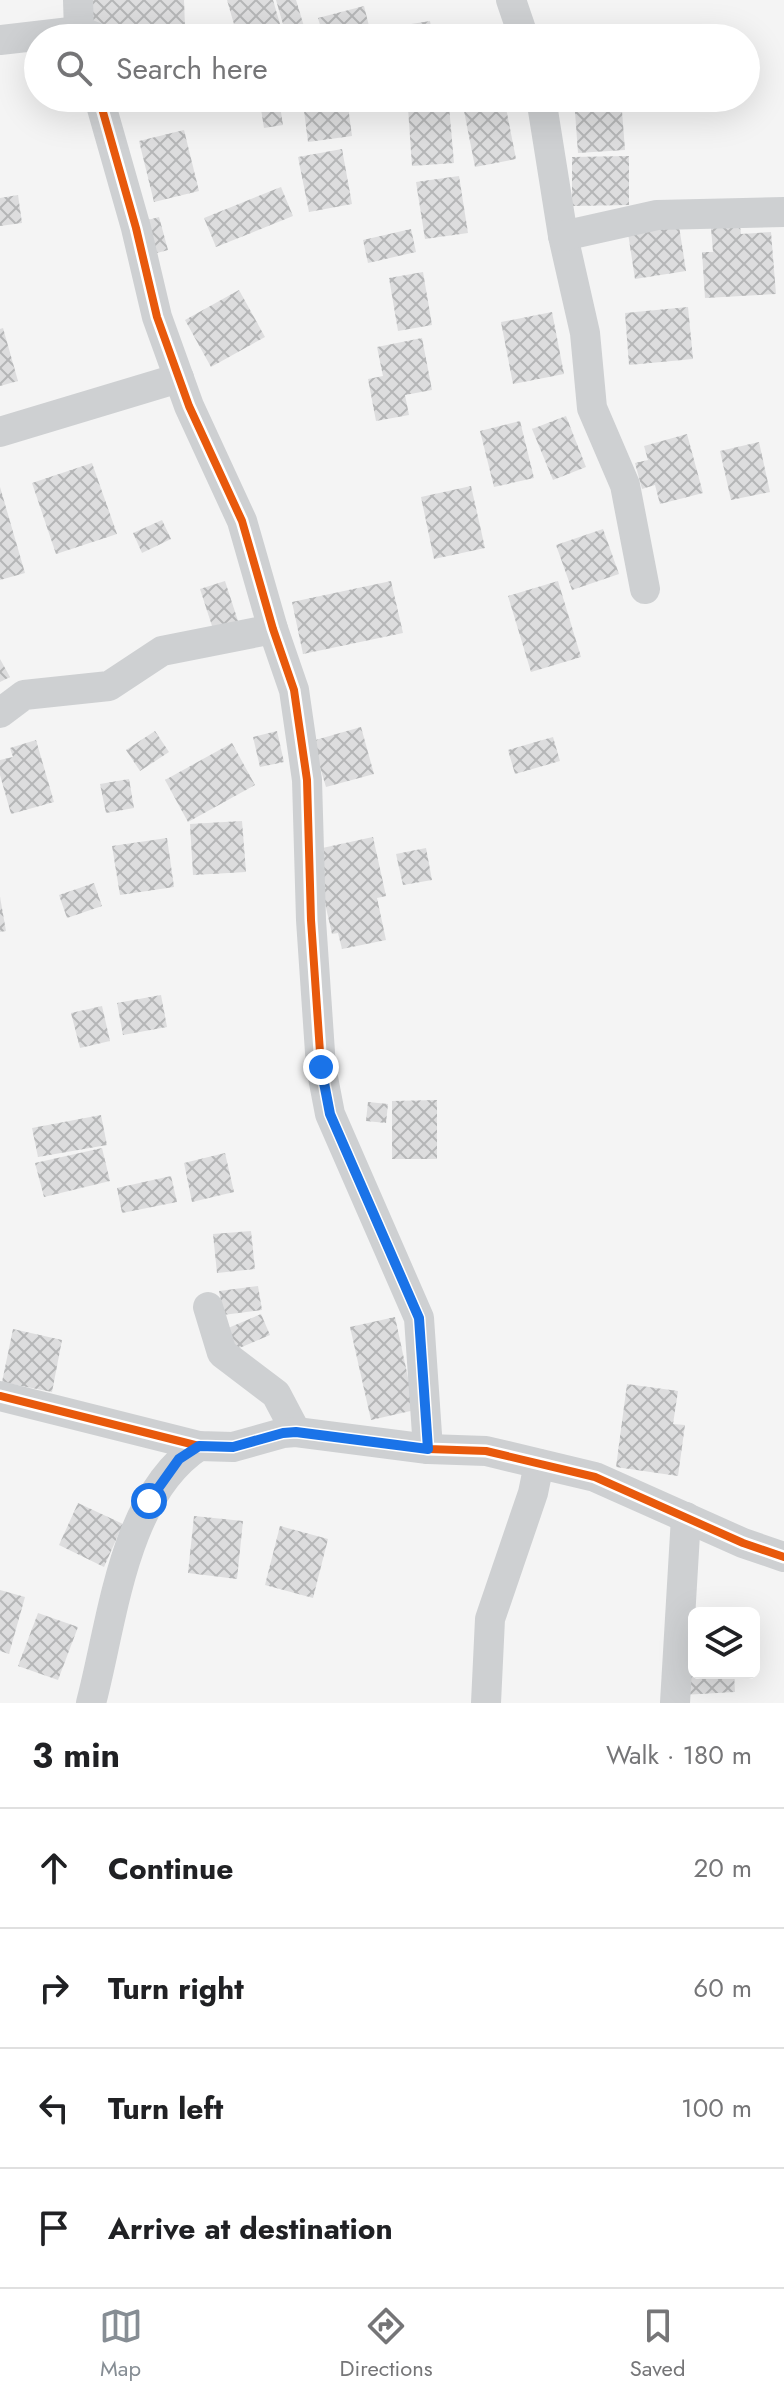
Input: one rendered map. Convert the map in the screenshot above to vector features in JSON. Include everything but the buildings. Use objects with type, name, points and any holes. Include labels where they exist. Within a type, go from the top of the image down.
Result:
[{"type":"street","points":[[78,0],[83,24]]},
{"type":"street","points":[[511,0],[519,24]]},
{"type":"street","points":[[0,40],[24,39]]},
{"type":"street","points":[[103,112],[157,317],[189,406],[242,521],[294,690],[307,780],[311,920],[321,1067],[330,1114],[419,1318],[428,1449]]},
{"type":"street","points":[[543,112],[563,236],[585,333],[592,408],[625,485],[645,589]]},
{"type":"street","points":[[563,236],[657,215],[784,212]]},
{"type":"street","points":[[0,432],[179,378]]},
{"type":"street","points":[[0,713],[24,695],[109,686],[162,651],[273,629]]},
{"type":"street","points":[[208,1307],[222,1353],[276,1394],[296,1432]]},
{"type":"street","points":[[0,1396],[199,1446],[233,1447],[296,1432],[428,1449],[486,1451],[595,1477],[743,1543],[784,1557]]},
{"type":"street","points":[[91,1703],[130,1543],[162,1480],[179,1459],[199,1446]]},
{"type":"street","points":[[486,1703],[490,1619],[533,1493],[539,1464]]},
{"type":"street","points":[[675,1703],[686,1517]]},
{"type":"cycle path","points":[[103,112],[157,317],[189,406],[242,521],[294,690],[307,780],[311,920],[321,1067],[330,1114],[419,1318],[428,1449]]},
{"type":"cycle path","points":[[0,1396],[199,1446],[233,1447],[296,1432],[428,1449],[486,1451],[595,1477],[743,1543],[784,1557]]},
{"type":"route","points":[[149,1501],[179,1459],[199,1446],[233,1447],[296,1432],[428,1449],[419,1318],[330,1114],[321,1067]]}]
